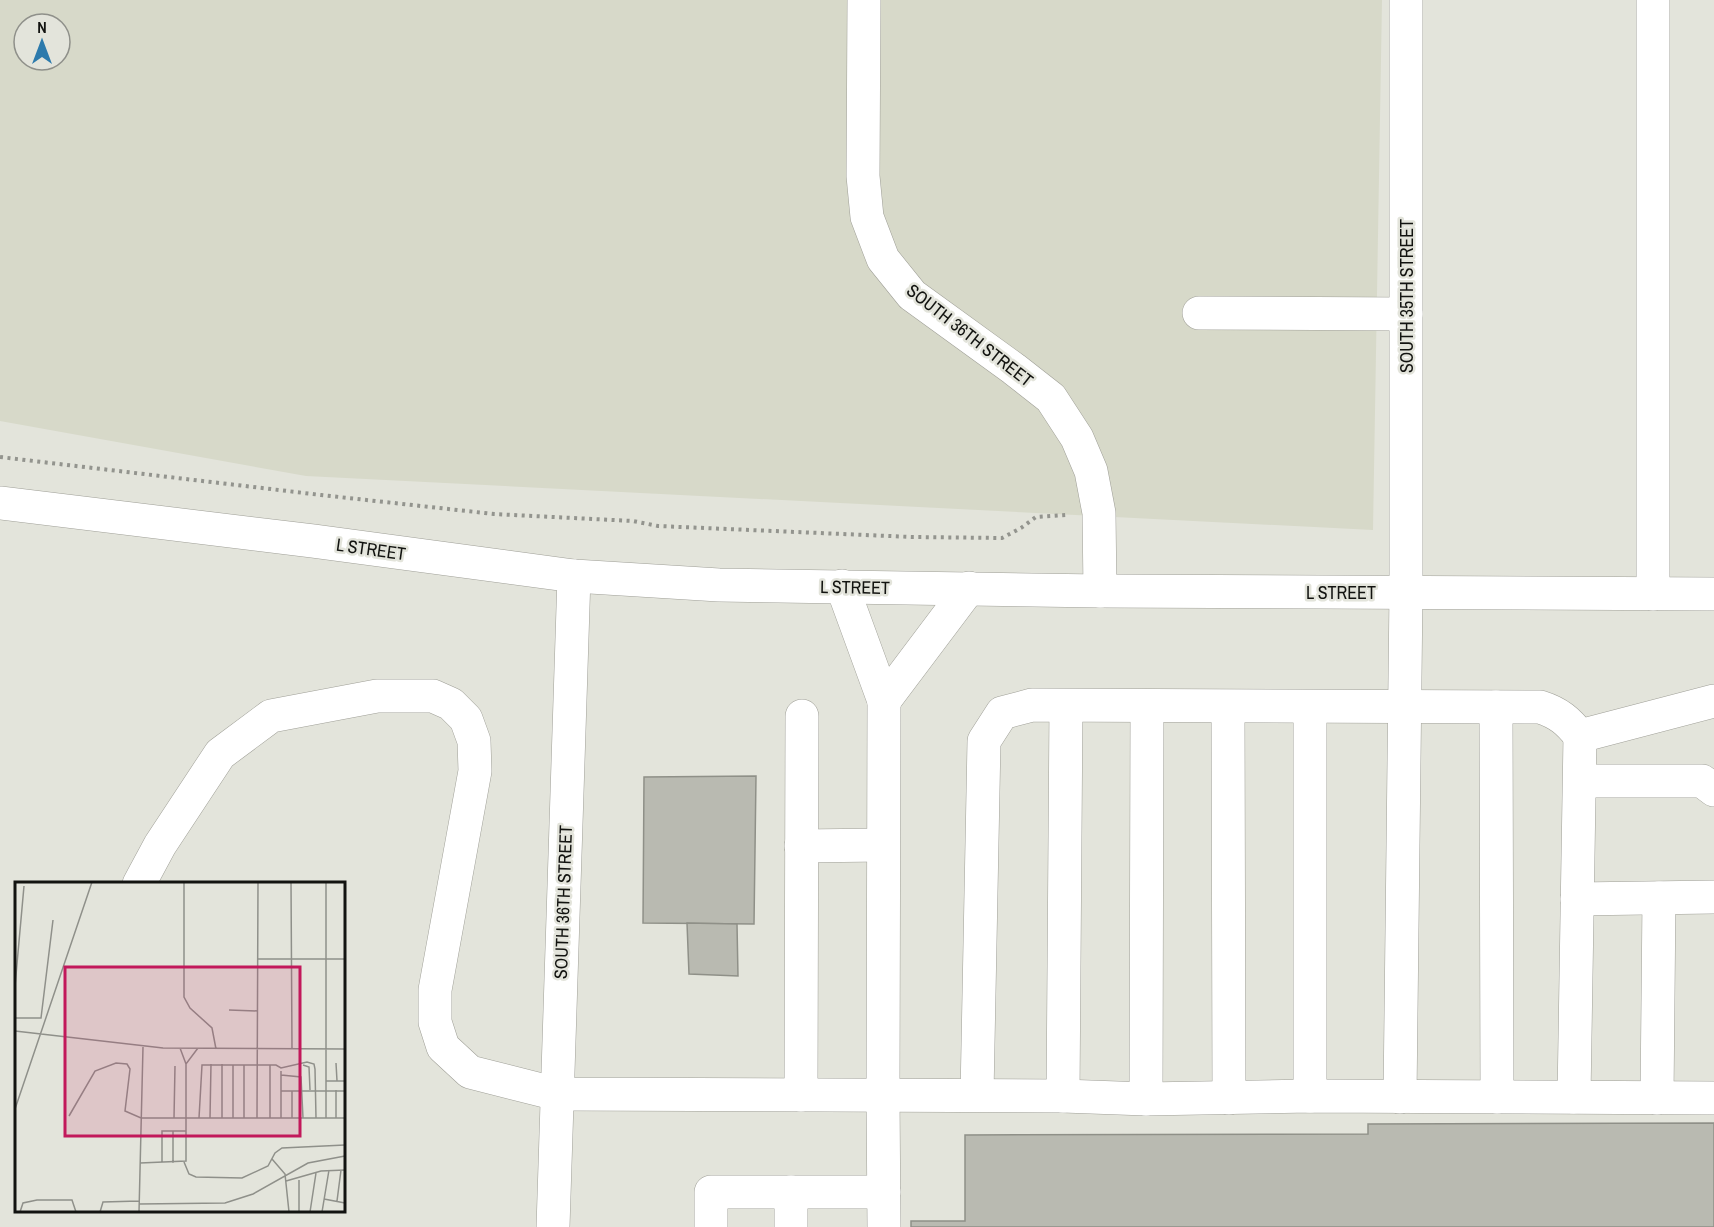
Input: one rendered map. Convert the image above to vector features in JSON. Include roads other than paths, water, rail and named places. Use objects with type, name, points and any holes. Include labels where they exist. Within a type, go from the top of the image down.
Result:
[{"type":"main road","name":"SOUTH 36TH STREET","points":[[864,0],[863,176],[867,217],[883,259],[912,295],[1051,398],[1077,438],[1092,471],[1099,513],[1100,591]]},
{"type":"main road","name":"SOUTH 35TH STREET","points":[[1400,1097],[1406,593],[1407,0]]},
{"type":"main road","points":[[1653,0],[1653,594]]},
{"type":"main road","points":[[1199,313],[1407,314]]},
{"type":"main road","name":"L STREET","points":[[0,503],[574,576],[719,585],[1100,591],[1714,594]]},
{"type":"main road","name":"SOUTH 36TH STREET","points":[[553,1227],[574,576]]},
{"type":"main road","points":[[842,586],[884,700],[884,1227]]},
{"type":"main road","points":[[884,700],[969,588]]},
{"type":"main road","points":[[140,882],[160,845],[220,754],[271,716],[377,696],[433,696],[451,704],[466,719],[474,741],[475,771],[435,990],[435,1022],[443,1047],[470,1072],[557,1094],[976,1095],[1146,1099],[1310,1096],[1714,1098]]},
{"type":"main road","points":[[976,1095],[984,741],[1002,713],[1032,705],[1540,708],[1554,711],[1566,719],[1580,736],[1574,1097]]},
{"type":"main road","points":[[1063,1096],[1066,706]]},
{"type":"main road","points":[[1146,1099],[1147,706]]},
{"type":"main road","points":[[1580,736],[1707,706]]},
{"type":"main road","points":[[1228,707],[1229,1098]]},
{"type":"main road","points":[[1310,708],[1310,1096]]},
{"type":"main road","points":[[1496,708],[1497,1097]]},
{"type":"main road","points":[[801,716],[801,1095]]},
{"type":"main road","points":[[1580,781],[1702,781],[1714,790]]},
{"type":"main road","points":[[801,846],[883,845]]},
{"type":"main road","points":[[1578,899],[1714,897]]},
{"type":"main road","points":[[1657,1098],[1659,898]]},
{"type":"main road","points":[[711,1227],[711,1192],[884,1192]]},
{"type":"main road","points":[[791,1192],[791,1227]]}]
